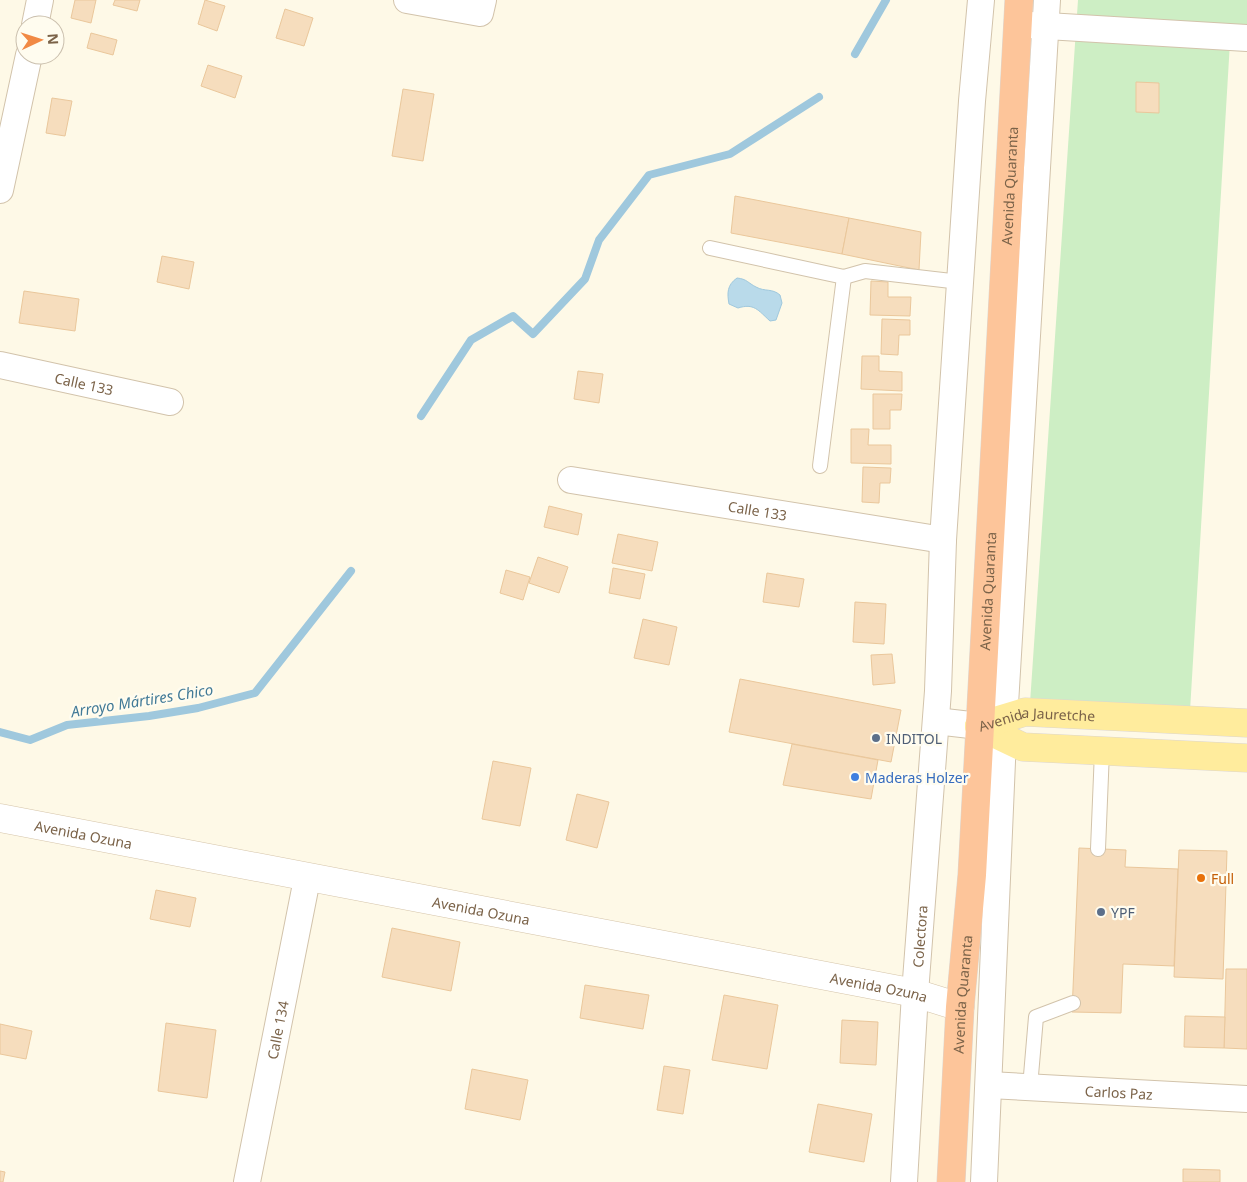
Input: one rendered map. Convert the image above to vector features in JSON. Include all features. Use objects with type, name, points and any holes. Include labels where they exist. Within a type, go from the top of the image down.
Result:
[{"type":"highway","name":"Avenida Quaranta","points":[[951,1182],[960,1007],[972,875],[1018,13]]},
{"type":"main road","name":"Avenida Jauretche","points":[[1004,728],[1025,712],[1247,723]]},
{"type":"main road","name":"Avenida Jauretche","points":[[979,726],[1004,728],[1023,747],[1247,758]]},
{"type":"main road","name":"Avenida Ozuna","points":[[0,818],[307,879],[915,993],[960,1007]]},
{"type":"street","points":[[37,15],[40,0]]},
{"type":"street","points":[[407,0],[481,6]]},
{"type":"street","name":"Colectora","points":[[904,1182],[915,993],[936,722],[943,540],[960,282],[972,101],[982,0]]},
{"type":"street","points":[[984,1182],[1004,728],[1048,0]]},
{"type":"street","points":[[1018,13],[1046,26],[1247,38]]},
{"type":"street","points":[[0,190],[27,65]]},
{"type":"street","name":"Calle 133","points":[[0,365],[170,402]]},
{"type":"street","name":"Calle 133","points":[[571,480],[943,540]]},
{"type":"street","points":[[987,570],[1015,546]]},
{"type":"street","points":[[936,722],[979,726]]},
{"type":"street","name":"Calle 134","points":[[247,1182],[307,879]]},
{"type":"street","name":"Carlos Paz","points":[[989,1085],[1247,1099]]},
{"type":"lane","points":[[710,248],[844,277],[865,271],[960,282]]},
{"type":"lane","points":[[820,466],[844,277]]},
{"type":"lane","points":[[1098,849],[1102,751]]},
{"type":"lane","points":[[1030,1087],[1036,1017],[1073,1003]]},
{"type":"green space","points":[[1078,0],[1247,0],[1247,43],[1230,42],[1190,711],[1030,703]]},
{"type":"water","points":[[737,278],[745,280],[753,286],[780,295],[782,303],[776,320],[770,321],[752,307],[738,308],[729,304],[728,296],[731,283]]},
{"type":"building","points":[[75,0],[96,0],[91,23],[71,18]]},
{"type":"building","points":[[115,0],[140,0],[137,11],[113,5]]},
{"type":"building","points":[[205,0],[225,6],[217,31],[198,24]]},
{"type":"building","points":[[285,9],[313,18],[304,46],[276,38]]},
{"type":"building","points":[[91,33],[117,40],[113,55],[87,48]]},
{"type":"building","points":[[208,65],[242,76],[235,98],[201,86]]},
{"type":"building","points":[[1136,82],[1159,83],[1159,113],[1136,112]]},
{"type":"building","points":[[403,89],[434,94],[423,161],[392,156]]},
{"type":"building","points":[[52,98],[72,101],[65,136],[46,133]]},
{"type":"building","points":[[735,196],[849,218],[842,254],[731,233]]},
{"type":"building","points":[[849,218],[921,232],[919,270],[842,254]]},
{"type":"building","points":[[162,256],[194,262],[189,289],[157,282]]},
{"type":"building","points":[[871,281],[888,282],[888,297],[911,297],[910,316],[870,315]]},
{"type":"building","points":[[24,291],[79,299],[75,331],[19,323]]},
{"type":"building","points":[[882,319],[910,320],[910,335],[899,335],[898,355],[881,354]]},
{"type":"building","points":[[862,356],[879,356],[879,371],[902,372],[902,391],[861,389]]},
{"type":"building","points":[[578,371],[603,374],[599,403],[574,399]]},
{"type":"building","points":[[873,394],[902,394],[901,410],[890,410],[890,429],[873,429]]},
{"type":"building","points":[[851,429],[869,429],[868,445],[891,445],[891,464],[851,463]]},
{"type":"building","points":[[863,467],[891,468],[890,483],[880,483],[879,503],[862,502]]},
{"type":"building","points":[[549,506],[582,514],[578,535],[544,527]]},
{"type":"building","points":[[618,534],[658,542],[652,571],[612,563]]},
{"type":"building","points":[[538,557],[568,567],[559,593],[529,583]]},
{"type":"building","points":[[613,568],[645,574],[640,599],[609,593]]},
{"type":"building","points":[[506,570],[530,577],[523,600],[500,593]]},
{"type":"building","points":[[767,573],[804,579],[799,607],[763,602]]},
{"type":"building","points":[[855,602],[886,604],[884,644],[853,642]]},
{"type":"building","points":[[643,619],[677,627],[669,665],[634,658]]},
{"type":"building","points":[[892,654],[895,683],[873,685],[871,655]]},
{"type":"building","points":[[740,679],[901,710],[891,762],[729,732]]},
{"type":"building","points":[[792,744],[878,760],[871,799],[783,785]]},
{"type":"building","points":[[493,761],[531,768],[520,826],[482,819]]},
{"type":"building","points":[[577,794],[609,802],[597,848],[566,840]]},
{"type":"building","points":[[1079,848],[1126,850],[1125,867],[1178,869],[1174,966],[1123,964],[1121,1013],[1072,1012]]},
{"type":"building","points":[[1179,850],[1227,851],[1223,979],[1174,977]]},
{"type":"building","points":[[156,890],[196,898],[190,927],[150,919]]},
{"type":"building","points":[[392,928],[460,942],[451,991],[382,977]]},
{"type":"building","points":[[1226,969],[1247,969],[1247,1049],[1224,1048]]},
{"type":"building","points":[[585,985],[649,995],[643,1029],[580,1018]]},
{"type":"building","points":[[724,995],[778,1005],[767,1069],[712,1060]]},
{"type":"building","points":[[1185,1016],[1225,1017],[1224,1048],[1184,1047]]},
{"type":"building","points":[[842,1020],[878,1022],[876,1065],[840,1063]]},
{"type":"building","points":[[166,1023],[216,1030],[207,1098],[158,1091]]},
{"type":"building","points":[[0,1024],[32,1031],[26,1059],[0,1054]]},
{"type":"building","points":[[664,1066],[690,1070],[683,1114],[657,1110]]},
{"type":"building","points":[[472,1069],[528,1080],[520,1120],[465,1109]]},
{"type":"building","points":[[818,1104],[872,1114],[864,1162],[809,1152]]},
{"type":"building","points":[[1183,1169],[1220,1170],[1220,1182],[1183,1182]]},
{"type":"building","points":[[0,1171],[5,1172],[3,1182],[0,1182]]},
{"type":"waterway","name":"Arroyo Mártires Chico","points":[[855,54],[886,0]]},
{"type":"waterway","name":"Arroyo Mártires Chico","points":[[421,416],[471,340],[513,316],[533,334],[585,279],[599,240],[649,175],[730,154],[819,97]]},
{"type":"waterway","name":"Arroyo Mártires Chico","points":[[0,732],[30,740],[67,725],[149,716],[198,708],[255,693],[351,571]]},
{"type":"place","name":"INDITOL","points":[[876,738]]},
{"type":"place","name":"Maderas Holzer","points":[[855,777]]},
{"type":"place","name":"Full","points":[[1201,878]]},
{"type":"place","name":"YPF","points":[[1101,912]]}]
